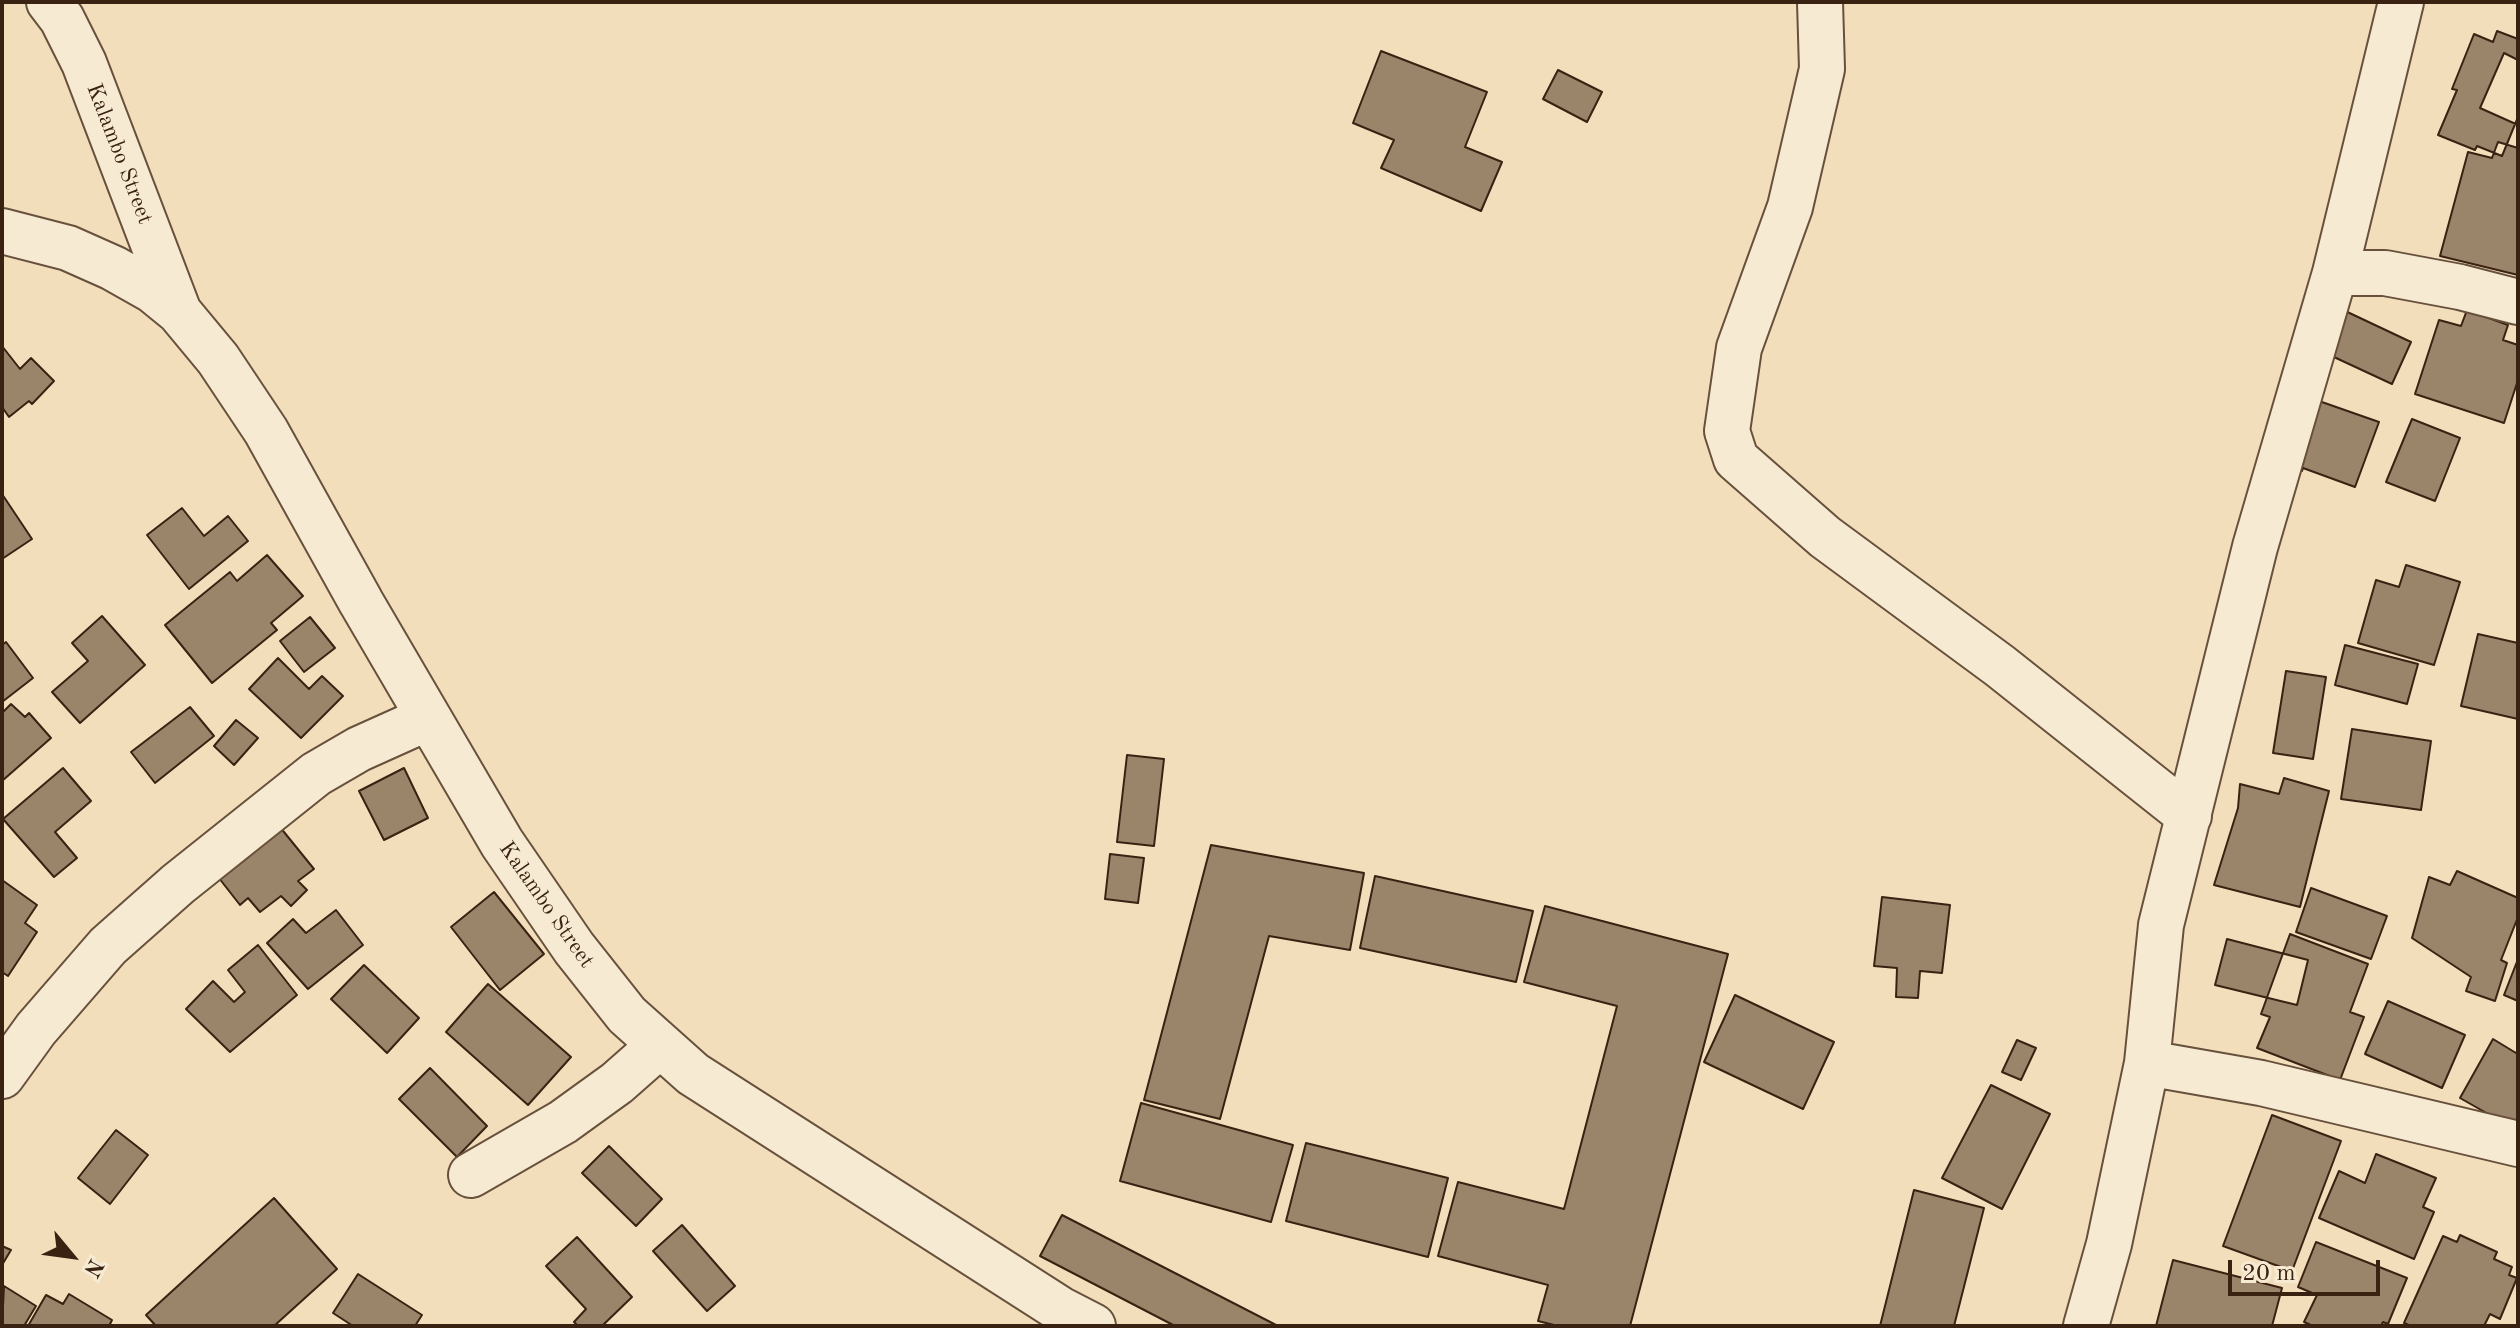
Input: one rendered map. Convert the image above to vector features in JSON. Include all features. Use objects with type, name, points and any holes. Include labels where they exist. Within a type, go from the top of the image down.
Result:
[{"type":"street","name":"Kalambo Street","points":[[49,2],[62,19],[84,63],[179,312]]},
{"type":"street","points":[[1820,2],[1822,69],[1790,207],[1739,348],[1727,431],[1736,459],[1825,537],[2000,666],[2189,816]]},
{"type":"street","points":[[2086,1326],[2109,1244],[2147,1063],[2161,925],[2255,547],[2335,273],[2401,2]]},
{"type":"street","name":"Kalambo Street","points":[[2,231],[68,248],[152,290],[179,312],[218,359],[266,431],[502,843],[574,948],[627,1015],[659,1046],[706,1083],[1060,1309],[1093,1326]]},
{"type":"street","points":[[2335,273],[2385,273],[2518,302]]},
{"type":"street","points":[[2,1076],[36,1029],[108,946],[178,884],[316,774],[359,749],[428,718]]},
{"type":"street","points":[[471,1175],[563,1122],[617,1083],[659,1046]]},
{"type":"street","points":[[2147,1063],[2276,1086],[2518,1144]]},
{"type":"building","points":[[2497,31],[2518,39],[2518,117],[2502,156],[2477,146],[2475,150],[2438,135],[2457,90],[2452,89],[2474,34],[2493,42]]},
{"type":"building","points":[[1381,51],[1487,92],[1465,147],[1502,162],[1481,211],[1381,168],[1394,140],[1353,123]]},
{"type":"building","points":[[2504,53],[2518,60],[2518,125],[2480,108]]},
{"type":"building","points":[[1558,70],[1602,92],[1587,122],[1543,99]]},
{"type":"building","points":[[2498,142],[2518,148],[2518,275],[2440,256],[2468,152],[2492,158]]},
{"type":"building","points":[[2341,309],[2411,342],[2392,384],[2321,351]]},
{"type":"building","points":[[2467,310],[2508,325],[2503,340],[2518,345],[2518,380],[2504,423],[2415,394],[2439,320],[2461,326]]},
{"type":"building","points":[[2,346],[20,369],[31,358],[54,381],[32,404],[29,401],[9,417],[2,407]]},
{"type":"building","points":[[2319,401],[2379,422],[2355,487],[2303,468],[2302,471],[2282,464]]},
{"type":"building","points":[[2412,419],[2460,438],[2435,501],[2386,482]]},
{"type":"building","points":[[2,494],[32,539],[2,559]]},
{"type":"building","points":[[182,508],[204,536],[228,516],[248,541],[189,589],[147,535]]},
{"type":"building","points":[[267,555],[303,596],[271,623],[277,630],[212,683],[165,625],[230,572],[237,581]]},
{"type":"building","points":[[2406,565],[2460,582],[2434,665],[2358,643],[2376,580],[2399,587]]},
{"type":"building","points":[[102,616],[145,665],[80,723],[52,692],[88,661],[72,643]]},
{"type":"building","points":[[310,617],[335,648],[304,672],[280,641]]},
{"type":"building","points":[[2478,634],[2518,643],[2518,719],[2461,706]]},
{"type":"building","points":[[6,642],[33,678],[2,702],[2,645]]},
{"type":"building","points":[[2345,645],[2418,664],[2407,704],[2335,685]]},
{"type":"building","points":[[278,658],[309,689],[322,676],[343,696],[301,738],[249,689]]},
{"type":"building","points":[[2286,671],[2326,677],[2313,759],[2273,753]]},
{"type":"building","points":[[11,704],[25,717],[29,713],[51,738],[2,781],[2,713]]},
{"type":"building","points":[[190,707],[214,736],[155,783],[131,752]]},
{"type":"building","points":[[236,720],[258,738],[234,765],[214,746]]},
{"type":"building","points":[[2352,729],[2431,741],[2421,810],[2341,799]]},
{"type":"building","points":[[1127,755],[1164,759],[1154,846],[1117,842]]},
{"type":"building","points":[[63,768],[91,801],[55,832],[77,858],[54,877],[3,819]]},
{"type":"building","points":[[404,768],[428,818],[384,840],[359,791]]},
{"type":"building","points":[[2284,778],[2329,791],[2300,907],[2214,885],[2238,808],[2240,784],[2279,794]]},
{"type":"building","points":[[271,816],[314,869],[298,881],[307,890],[291,906],[281,896],[260,912],[248,898],[240,905],[215,873]]},
{"type":"building","points":[[1211,845],[1364,873],[1350,950],[1269,936],[1220,1119],[1144,1100]]},
{"type":"building","points":[[1110,854],[1144,858],[1138,903],[1105,899]]},
{"type":"building","points":[[2457,871],[2518,898],[2518,917],[2501,960],[2507,963],[2495,1001],[2466,991],[2471,977],[2412,938],[2429,877],[2450,885]]},
{"type":"building","points":[[1375,876],[1533,911],[1516,982],[1360,948]]},
{"type":"building","points":[[2,880],[37,905],[25,923],[37,932],[8,976],[2,972]]},
{"type":"building","points":[[2311,888],[2387,916],[2371,959],[2296,932]]},
{"type":"building","points":[[494,892],[544,954],[500,990],[451,927]]},
{"type":"building","points":[[1882,897],[1950,905],[1942,973],[1920,971],[1918,998],[1896,997],[1897,968],[1874,966]]},
{"type":"building","points":[[1545,906],[1728,954],[1630,1326],[1558,1326],[1538,1321],[1548,1285],[1438,1256],[1458,1182],[1564,1209],[1617,1006],[1524,982]]},
{"type":"building","points":[[336,910],[363,945],[308,989],[267,943],[293,919],[306,933]]},
{"type":"building","points":[[2290,934],[2368,964],[2350,1012],[2364,1017],[2340,1080],[2257,1048],[2270,1017],[2261,1014]]},
{"type":"building","points":[[2227,939],[2308,960],[2297,1005],[2215,985]]},
{"type":"building","points":[[258,945],[297,995],[230,1052],[186,1009],[213,981],[234,1002],[245,992],[228,970]]},
{"type":"building","points":[[2518,959],[2518,1001],[2504,995]]},
{"type":"building","points":[[364,965],[419,1018],[387,1053],[331,999]]},
{"type":"building","points":[[488,984],[571,1057],[528,1105],[446,1032]]},
{"type":"building","points":[[1735,995],[1834,1042],[1803,1109],[1704,1062]]},
{"type":"building","points":[[2388,1001],[2465,1035],[2442,1088],[2365,1054]]},
{"type":"building","points":[[2493,1039],[2516,1053],[2518,1051],[2518,1131],[2460,1098]]},
{"type":"building","points":[[2017,1040],[2036,1048],[2021,1080],[2002,1072]]},
{"type":"building","points":[[430,1068],[487,1126],[457,1157],[399,1099]]},
{"type":"building","points":[[1991,1085],[2050,1114],[2002,1209],[1942,1178]]},
{"type":"building","points":[[1141,1103],[1293,1145],[1271,1222],[1120,1181]]},
{"type":"building","points":[[2272,1115],[2341,1141],[2292,1271],[2223,1246]]},
{"type":"building","points":[[116,1130],[148,1155],[110,1204],[78,1178]]},
{"type":"building","points":[[1306,1143],[1448,1178],[1428,1257],[1286,1221]]},
{"type":"building","points":[[609,1146],[662,1199],[636,1226],[582,1173]]},
{"type":"building","points":[[2376,1154],[2436,1178],[2423,1207],[2434,1212],[2414,1259],[2319,1218],[2339,1171],[2365,1183]]},
{"type":"building","points":[[1914,1190],[1984,1208],[1954,1326],[1880,1326]]},
{"type":"building","points":[[274,1198],[337,1269],[274,1326],[156,1326],[146,1315]]},
{"type":"building","points":[[1062,1215],[1278,1326],[1175,1326],[1040,1256]]},
{"type":"building","points":[[682,1225],[735,1286],[707,1311],[653,1251]]},
{"type":"building","points":[[2460,1235],[2497,1252],[2494,1259],[2512,1267],[2509,1275],[2517,1278],[2500,1319],[2490,1314],[2484,1326],[2411,1326],[2404,1323],[2443,1236],[2457,1242]]},
{"type":"building","points":[[577,1237],[632,1297],[602,1326],[578,1326],[574,1322],[586,1309],[546,1266]]},
{"type":"building","points":[[2316,1242],[2407,1278],[2388,1324],[2313,1326],[2304,1322],[2317,1295],[2298,1287]]},
{"type":"building","points":[[2,1246],[11,1250],[2,1265]]},
{"type":"building","points":[[2173,1260],[2282,1288],[2272,1326],[2156,1326]]},
{"type":"building","points":[[358,1274],[422,1315],[415,1326],[353,1326],[333,1313]]},
{"type":"building","points":[[4,1286],[36,1306],[24,1326],[2,1326]]},
{"type":"building","points":[[69,1294],[112,1320],[109,1326],[28,1326],[46,1295],[63,1304]]}]
